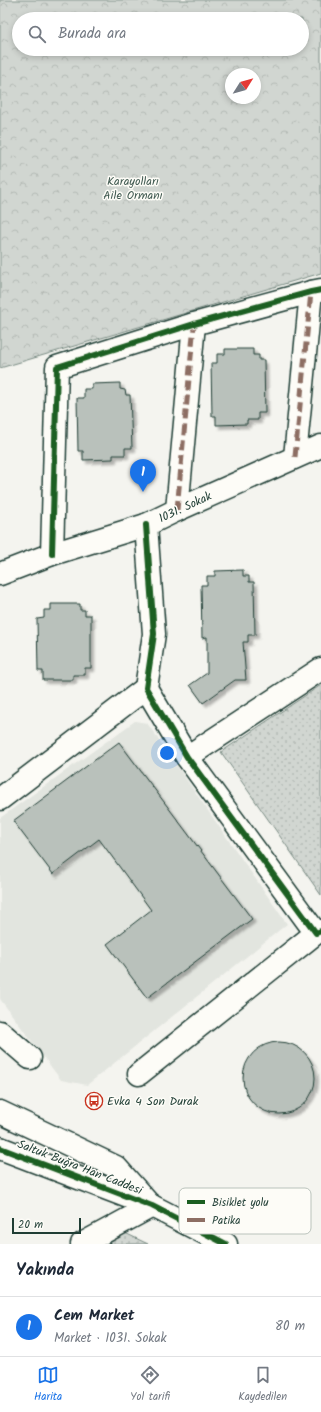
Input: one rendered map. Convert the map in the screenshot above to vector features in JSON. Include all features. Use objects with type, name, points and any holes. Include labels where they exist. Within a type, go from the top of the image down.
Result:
[{"type":"street","points":[[52,554],[57,367],[194,324],[316,291],[295,457]]},
{"type":"street","points":[[177,510],[194,324]]},
{"type":"street","name":"1031. Sokak","points":[[0,574],[52,554],[146,525],[321,446]]},
{"type":"street","points":[[139,1074],[318,932],[187,757],[146,688],[154,634],[146,525]]},
{"type":"street","points":[[187,757],[321,669]]},
{"type":"street","points":[[0,799],[146,688]]},
{"type":"street","points":[[0,1032],[30,1058]]},
{"type":"street","name":"Saltuk Buğra Han Caddesi","points":[[0,1112],[116,1167],[152,1206]]},
{"type":"street","name":"Saltuk Buğra Han Caddesi","points":[[0,1148],[152,1206]]},
{"type":"street","points":[[82,1244],[152,1206],[179,1220]]},
{"type":"street","points":[[207,1234],[226,1244]]},
{"type":"shaded area","points":[[135,721],[147,723],[287,924],[87,1085],[61,1080],[0,999],[0,818]]},
{"type":"green space","name":"Karayolları Aile Ormanı","points":[[0,0],[321,0],[321,273],[0,368]]},
{"type":"green space","points":[[321,685],[321,895],[221,752]]},
{"type":"green space","points":[[125,1233],[148,1244],[108,1244]]},
{"type":"building","points":[[225,349],[253,349],[253,355],[259,355],[259,360],[264,360],[265,413],[258,413],[258,420],[247,420],[247,424],[216,425],[216,416],[212,416],[211,363],[217,363],[217,354],[225,354]]},
{"type":"building","points":[[120,383],[120,389],[125,390],[126,395],[130,395],[132,448],[125,448],[125,455],[113,455],[113,459],[83,460],[83,451],[78,451],[77,398],[84,398],[84,389],[92,389],[92,384]]},
{"type":"building","points":[[243,570],[243,576],[249,576],[249,582],[254,582],[255,635],[248,635],[248,642],[243,642],[246,680],[235,680],[203,703],[190,685],[207,673],[207,637],[202,638],[201,585],[207,585],[207,576],[215,576],[215,571]]},
{"type":"building","points":[[51,604],[80,604],[80,610],[85,610],[85,615],[91,615],[91,668],[85,668],[85,675],[73,675],[73,680],[43,680],[43,671],[38,671],[37,619],[44,618],[44,610],[51,610]]},
{"type":"building","points":[[119,742],[252,919],[147,998],[107,944],[151,910],[99,839],[53,874],[13,821]]},
{"type":"building","points":[[279,1042],[299,1048],[309,1058],[315,1078],[309,1098],[299,1108],[279,1114],[259,1108],[249,1098],[243,1078],[249,1058],[259,1048]]},
{"type":"marked path","points":[[295,457],[311,292]]},
{"type":"marked path","points":[[177,510],[194,324]]},
{"type":"cycle path","points":[[52,554],[57,367],[194,324],[321,290]]},
{"type":"cycle path","points":[[146,525],[154,634],[146,688],[187,757],[316,933],[321,931]]},
{"type":"cycle path","points":[[0,1148],[152,1206],[179,1220]]},
{"type":"cycle path","points":[[207,1234],[226,1244]]},
{"type":"place","name":"Cem Market","points":[[143,492]]},
{"type":"place","name":"Evka 4 Son Durak","points":[[94,1101]]}]
